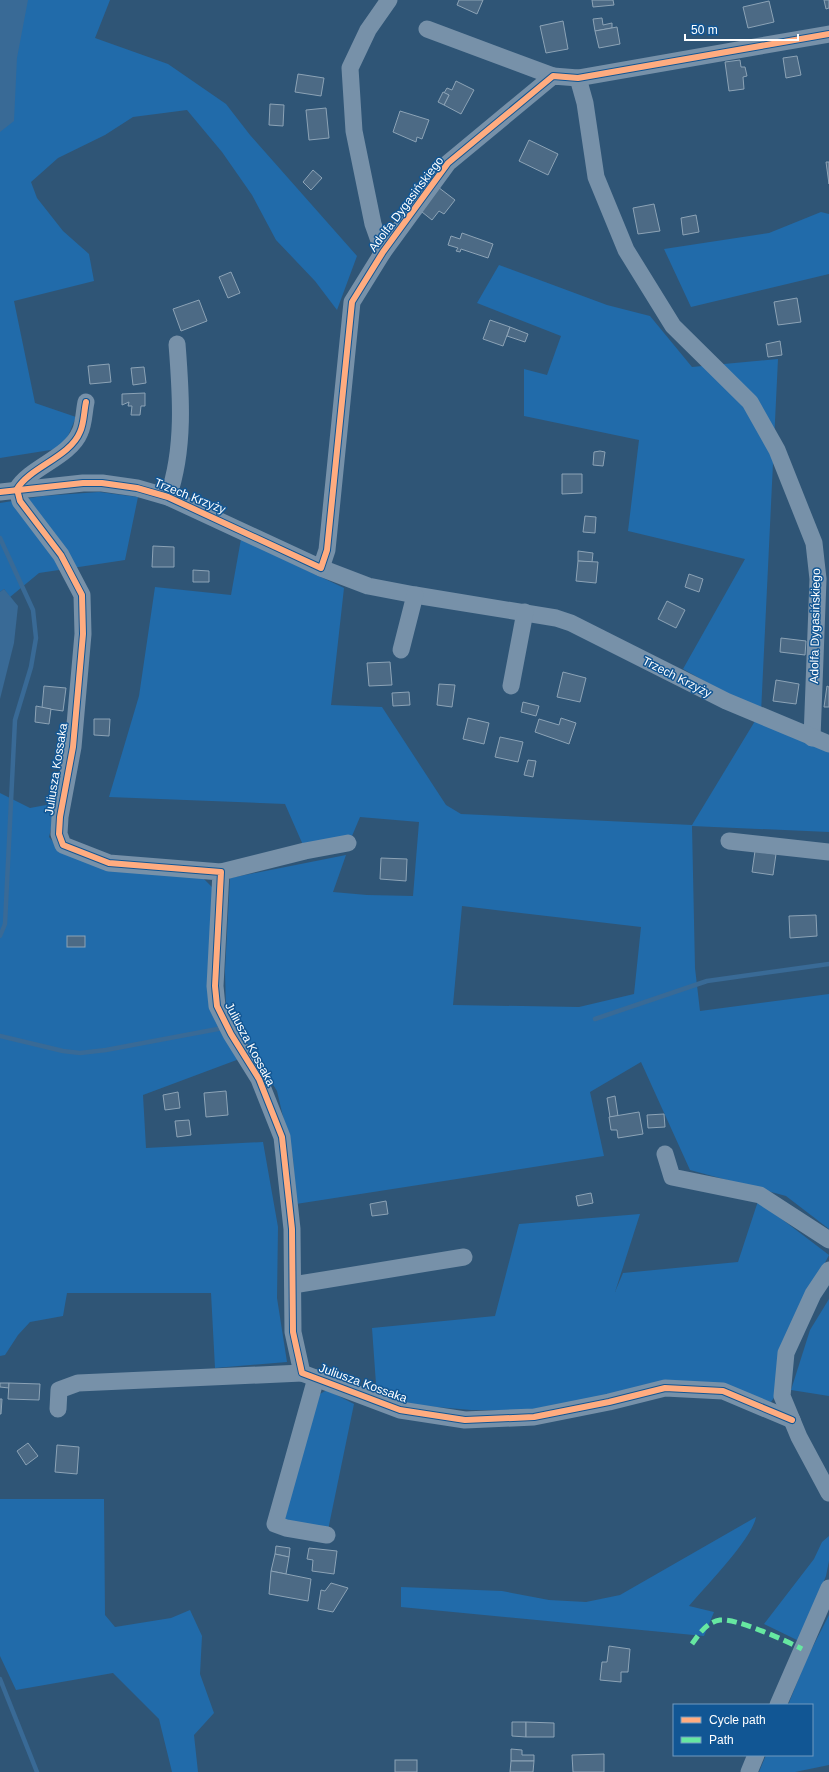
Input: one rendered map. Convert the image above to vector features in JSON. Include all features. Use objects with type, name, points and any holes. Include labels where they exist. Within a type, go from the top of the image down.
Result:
[{"type":"street","name":"Adolfa Dygasińskiego","points":[[383,252],[373,224],[354,131],[350,68],[368,30],[389,0]]},
{"type":"street","points":[[427,29],[553,76],[578,78],[829,34]]},
{"type":"street","name":"Adolfa Dygasińskiego","points":[[321,568],[327,550],[352,302],[383,252],[448,163],[553,76]]},
{"type":"street","name":"Adolfa Dygasińskiego","points":[[578,78],[585,103],[596,176],[626,250],[673,326],[750,402],[777,450],[814,543],[818,579],[812,738]]},
{"type":"street","name":"Trzech Krzyży","points":[[168,497],[173,483],[180,414],[177,344]]},
{"type":"street","points":[[6,491],[22,482],[65,451],[80,433],[86,402]]},
{"type":"street","name":"Trzech Krzyży","points":[[6,491],[61,484],[102,483],[137,488],[168,497],[321,568],[368,586],[556,618],[585,629],[726,702],[829,744]]},
{"type":"street","name":"Juliusza Kossaka","points":[[6,491],[20,501],[61,555],[82,595],[83,634],[73,747],[60,817],[59,834],[63,845],[109,862],[221,872],[305,851],[348,843]]},
{"type":"street","points":[[402,650],[415,595]]},
{"type":"street","points":[[511,686],[525,612]]},
{"type":"street","points":[[729,841],[829,852]]},
{"type":"street","name":"Juliusza Kossaka","points":[[221,872],[215,986],[216,1006],[259,1079],[282,1137],[292,1229],[293,1332],[309,1375],[275,1524],[286,1528],[327,1535]]},
{"type":"street","points":[[665,1154],[672,1177],[760,1194],[829,1240]]},
{"type":"street","points":[[293,1285],[464,1257]]},
{"type":"street","points":[[829,1270],[814,1294],[786,1353],[782,1396],[799,1437],[829,1493]]},
{"type":"street","name":"Juliusza Kossaka","points":[[58,1409],[59,1390],[78,1383],[309,1375],[400,1410],[465,1420],[534,1417],[609,1402],[665,1388],[723,1391],[792,1420]]},
{"type":"street","points":[[778,1704],[829,1588]]},
{"type":"street","points":[[749,1772],[756,1756]]},
{"type":"shaded area","points":[[0,0],[110,0],[95,38],[168,64],[226,104],[250,135],[357,256],[337,310],[315,281],[276,240],[252,195],[222,152],[187,110],[133,117],[105,135],[58,158],[31,182],[37,198],[63,231],[89,254],[94,281],[14,301],[35,403],[76,417],[63,448],[0,458]]},
{"type":"shaded area","points":[[0,0],[28,0],[17,58],[14,121],[0,132]]},
{"type":"shaded area","points":[[821,212],[829,214],[829,274],[691,307],[664,249],[769,233]]},
{"type":"shaded area","points":[[499,265],[607,305],[650,316],[692,367],[778,359],[761,713],[683,669],[745,559],[628,531],[639,440],[524,416],[524,369],[547,375],[561,336],[477,303]]},
{"type":"shaded area","points":[[99,492],[138,497],[125,560],[39,573],[10,597],[4,589],[0,592],[0,503],[43,496]]},
{"type":"shaded area","points":[[241,539],[344,588],[331,705],[382,707],[446,805],[461,814],[692,825],[755,721],[829,750],[829,832],[692,826],[695,968],[700,1011],[829,994],[829,1229],[786,1196],[690,1170],[641,1062],[590,1092],[604,1156],[296,1204],[293,1159],[277,1091],[226,1009],[225,971],[230,878],[346,855],[333,892],[367,895],[413,896],[419,822],[360,817],[352,836],[303,845],[285,804],[109,797],[139,696],[155,587],[231,595]],"holes":[[[462,906],[641,927],[634,994],[579,1007],[453,1005]]]},
{"type":"shaded area","points":[[4,589],[18,606],[14,643],[0,699],[0,592]]},
{"type":"shaded area","points":[[0,793],[30,808],[57,803],[49,837],[60,850],[202,877],[213,888],[209,1000],[242,1058],[143,1095],[146,1148],[263,1142],[278,1227],[277,1298],[287,1362],[215,1368],[211,1293],[67,1293],[63,1316],[30,1322],[18,1335],[5,1355],[0,1356]]},
{"type":"shaded area","points":[[758,1201],[829,1255],[780,1350],[778,1392],[771,1402],[724,1386],[625,1392],[528,1410],[471,1410],[402,1404],[377,1398],[372,1328],[495,1316],[519,1224],[640,1214],[615,1292],[623,1273],[738,1262]]},
{"type":"shaded area","points":[[829,1299],[829,1396],[791,1390],[810,1330]]},
{"type":"shaded area","points":[[327,1390],[354,1404],[327,1535],[284,1521],[318,1395]]},
{"type":"shaded area","points":[[0,1499],[104,1499],[105,1615],[115,1627],[171,1618],[190,1610],[202,1636],[200,1674],[214,1713],[194,1735],[198,1772],[172,1772],[159,1719],[113,1673],[16,1690],[0,1656]]},
{"type":"shaded area","points":[[756,1517],[753,1526],[737,1550],[689,1606],[714,1612],[704,1636],[401,1607],[401,1587],[502,1591],[549,1600],[586,1602],[620,1595]]},
{"type":"shaded area","points":[[829,1536],[829,1561],[826,1576],[799,1641],[764,1624],[814,1559],[822,1542]]},
{"type":"shaded area","points":[[829,1615],[829,1765],[795,1772],[759,1772],[766,1756],[813,1756],[813,1704],[788,1704],[807,1658]]},
{"type":"building","points":[[459,0],[483,0],[477,14],[457,5]]},
{"type":"building","points":[[592,0],[613,0],[614,5],[593,7]]},
{"type":"building","points":[[824,0],[829,0],[829,8],[826,9]]},
{"type":"building","points":[[769,1],[774,22],[748,28],[743,7]]},
{"type":"building","points":[[602,18],[603,25],[612,23],[612,28],[595,31],[593,19]]},
{"type":"building","points":[[563,21],[568,49],[546,53],[540,26]]},
{"type":"building","points":[[617,27],[620,44],[599,48],[595,31]]},
{"type":"building","points":[[797,56],[801,75],[786,78],[783,58]]},
{"type":"building","points":[[740,60],[741,67],[745,67],[747,76],[743,77],[744,89],[729,91],[725,62]]},
{"type":"building","points":[[298,74],[324,78],[321,96],[295,92]]},
{"type":"building","points":[[456,81],[474,90],[461,114],[444,105],[449,95],[444,93],[447,88],[452,90]]},
{"type":"building","points":[[443,92],[449,95],[444,105],[438,102]]},
{"type":"building","points":[[270,104],[284,105],[283,126],[269,125]]},
{"type":"building","points":[[326,108],[329,138],[309,140],[306,110]]},
{"type":"building","points":[[400,111],[429,120],[422,139],[417,137],[416,142],[393,132]]},
{"type":"building","points":[[529,140],[558,154],[548,175],[519,161]]},
{"type":"building","points":[[826,162],[829,162],[829,184]]},
{"type":"building","points":[[313,170],[322,178],[311,190],[303,182]]},
{"type":"building","points":[[434,184],[455,200],[444,214],[439,211],[432,220],[417,208]]},
{"type":"building","points":[[654,204],[660,231],[638,234],[633,208]]},
{"type":"building","points":[[696,215],[699,232],[683,235],[681,218]]},
{"type":"building","points":[[462,233],[493,244],[488,258],[461,249],[460,252],[456,251],[458,248],[448,245],[451,236],[460,239]]},
{"type":"building","points":[[231,272],[240,293],[228,298],[219,277]]},
{"type":"building","points":[[797,298],[801,322],[778,325],[774,302]]},
{"type":"building","points":[[199,300],[207,321],[181,331],[173,309]]},
{"type":"building","points":[[490,320],[510,327],[503,346],[483,339]]},
{"type":"building","points":[[510,327],[528,334],[525,342],[507,336]]},
{"type":"building","points":[[780,341],[782,355],[768,357],[766,344]]},
{"type":"building","points":[[109,364],[111,382],[90,384],[88,366]]},
{"type":"building","points":[[144,367],[146,383],[133,385],[131,368]]},
{"type":"building","points":[[145,393],[145,406],[141,406],[140,415],[131,415],[132,406],[128,406],[129,402],[122,405],[122,394]]},
{"type":"building","points":[[594,452],[605,452],[603,466],[593,465]]},
{"type":"building","points":[[562,474],[582,474],[582,493],[562,494]]},
{"type":"building","points":[[585,516],[596,517],[595,533],[583,532]]},
{"type":"building","points":[[153,546],[174,547],[174,567],[152,567]]},
{"type":"building","points":[[578,551],[593,553],[592,562],[578,561]]},
{"type":"building","points":[[578,561],[598,562],[596,583],[576,581]]},
{"type":"building","points":[[193,570],[209,571],[209,582],[193,582]]},
{"type":"building","points":[[689,574],[703,579],[699,592],[685,587]]},
{"type":"building","points":[[667,601],[685,610],[676,628],[658,619]]},
{"type":"building","points":[[781,638],[806,641],[805,655],[780,652]]},
{"type":"building","points":[[390,662],[392,685],[369,686],[367,663]]},
{"type":"building","points":[[563,672],[586,678],[580,702],[557,697]]},
{"type":"building","points":[[776,680],[799,684],[796,704],[773,701]]},
{"type":"building","points":[[439,684],[455,685],[452,707],[437,705]]},
{"type":"building","points":[[44,686],[66,688],[63,711],[42,708]]},
{"type":"building","points":[[827,686],[829,687],[829,707],[824,707]]},
{"type":"building","points":[[409,692],[410,705],[393,706],[392,693]]},
{"type":"building","points":[[523,702],[539,706],[536,716],[521,712]]},
{"type":"building","points":[[36,706],[51,709],[49,724],[35,722]]},
{"type":"building","points":[[468,718],[489,723],[484,744],[463,739]]},
{"type":"building","points":[[561,718],[576,723],[569,744],[535,732],[539,719],[559,725]]},
{"type":"building","points":[[94,719],[110,719],[109,736],[94,735]]},
{"type":"building","points":[[500,737],[523,742],[518,762],[495,757]]},
{"type":"building","points":[[528,760],[536,761],[533,777],[524,775]]},
{"type":"building","points":[[755,851],[776,854],[773,875],[752,872]]},
{"type":"building","points":[[381,858],[407,859],[406,881],[380,879]]},
{"type":"building","points":[[816,915],[817,936],[790,938],[789,916]]},
{"type":"building","points":[[67,936],[85,936],[85,947],[67,947]]},
{"type":"building","points":[[226,1091],[228,1115],[206,1117],[204,1093]]},
{"type":"building","points":[[178,1092],[180,1108],[165,1110],[163,1095]]},
{"type":"building","points":[[615,1096],[618,1116],[610,1117],[607,1098]]},
{"type":"building","points":[[639,1112],[643,1134],[618,1138],[617,1130],[611,1130],[609,1117]]},
{"type":"building","points":[[664,1114],[665,1127],[648,1128],[647,1115]]},
{"type":"building","points":[[189,1120],[191,1135],[177,1137],[175,1121]]},
{"type":"building","points":[[591,1193],[593,1203],[578,1206],[576,1196]]},
{"type":"building","points":[[386,1201],[388,1214],[372,1216],[370,1204]]},
{"type":"building","points":[[0,1383],[9,1383],[9,1388],[0,1387]]},
{"type":"building","points":[[9,1383],[40,1384],[39,1400],[8,1399]]},
{"type":"building","points":[[0,1399],[2,1399],[1,1414],[0,1414]]},
{"type":"building","points":[[28,1443],[38,1456],[26,1465],[17,1451]]},
{"type":"building","points":[[57,1445],[79,1447],[77,1474],[55,1472]]},
{"type":"building","points":[[276,1546],[290,1548],[289,1557],[275,1554]]},
{"type":"building","points":[[309,1548],[337,1551],[334,1574],[312,1571],[313,1560],[307,1559]]},
{"type":"building","points":[[275,1554],[289,1557],[286,1574],[271,1571]]},
{"type":"building","points":[[271,1571],[311,1579],[308,1601],[269,1594]]},
{"type":"building","points":[[331,1583],[348,1588],[333,1612],[318,1609],[321,1590],[325,1591]]},
{"type":"building","points":[[609,1646],[630,1649],[628,1672],[621,1672],[621,1682],[600,1680],[602,1662],[607,1662]]},
{"type":"building","points":[[512,1722],[526,1722],[526,1737],[512,1736]]},
{"type":"building","points":[[526,1722],[554,1723],[554,1737],[526,1737]]},
{"type":"building","points":[[511,1749],[522,1750],[522,1755],[534,1755],[534,1761],[511,1761]]},
{"type":"building","points":[[604,1754],[604,1772],[573,1772],[572,1755]]},
{"type":"building","points":[[395,1760],[417,1760],[417,1772],[395,1772]]},
{"type":"building","points":[[511,1761],[534,1761],[533,1772],[510,1772]]},
{"type":"waterway","points":[[0,538],[33,610],[36,638],[31,667],[15,720],[5,924],[0,936]]},
{"type":"waterway","points":[[595,1019],[707,981],[829,964]]},
{"type":"waterway","points":[[0,1036],[63,1051],[80,1053],[106,1050],[223,1028]]},
{"type":"waterway","points":[[0,1679],[37,1772]]},
{"type":"marked path","points":[[692,1644],[711,1623],[720,1620],[728,1620],[749,1626],[802,1649]]},
{"type":"cycle path","points":[[0,492],[83,483],[102,483],[137,488],[168,497],[321,568],[327,550],[352,302],[383,252],[448,163],[553,76],[578,78],[829,34]]},
{"type":"cycle path","points":[[86,402],[81,429],[75,441],[59,455],[31,474],[17,489],[20,501],[61,555],[82,595],[83,634],[73,747],[60,817],[59,834],[63,845],[109,863],[221,872],[215,986],[217,1006],[231,1034],[259,1079],[282,1137],[292,1229],[293,1332],[302,1373],[400,1410],[465,1420],[534,1417],[609,1402],[665,1388],[723,1391],[792,1420]]}]
